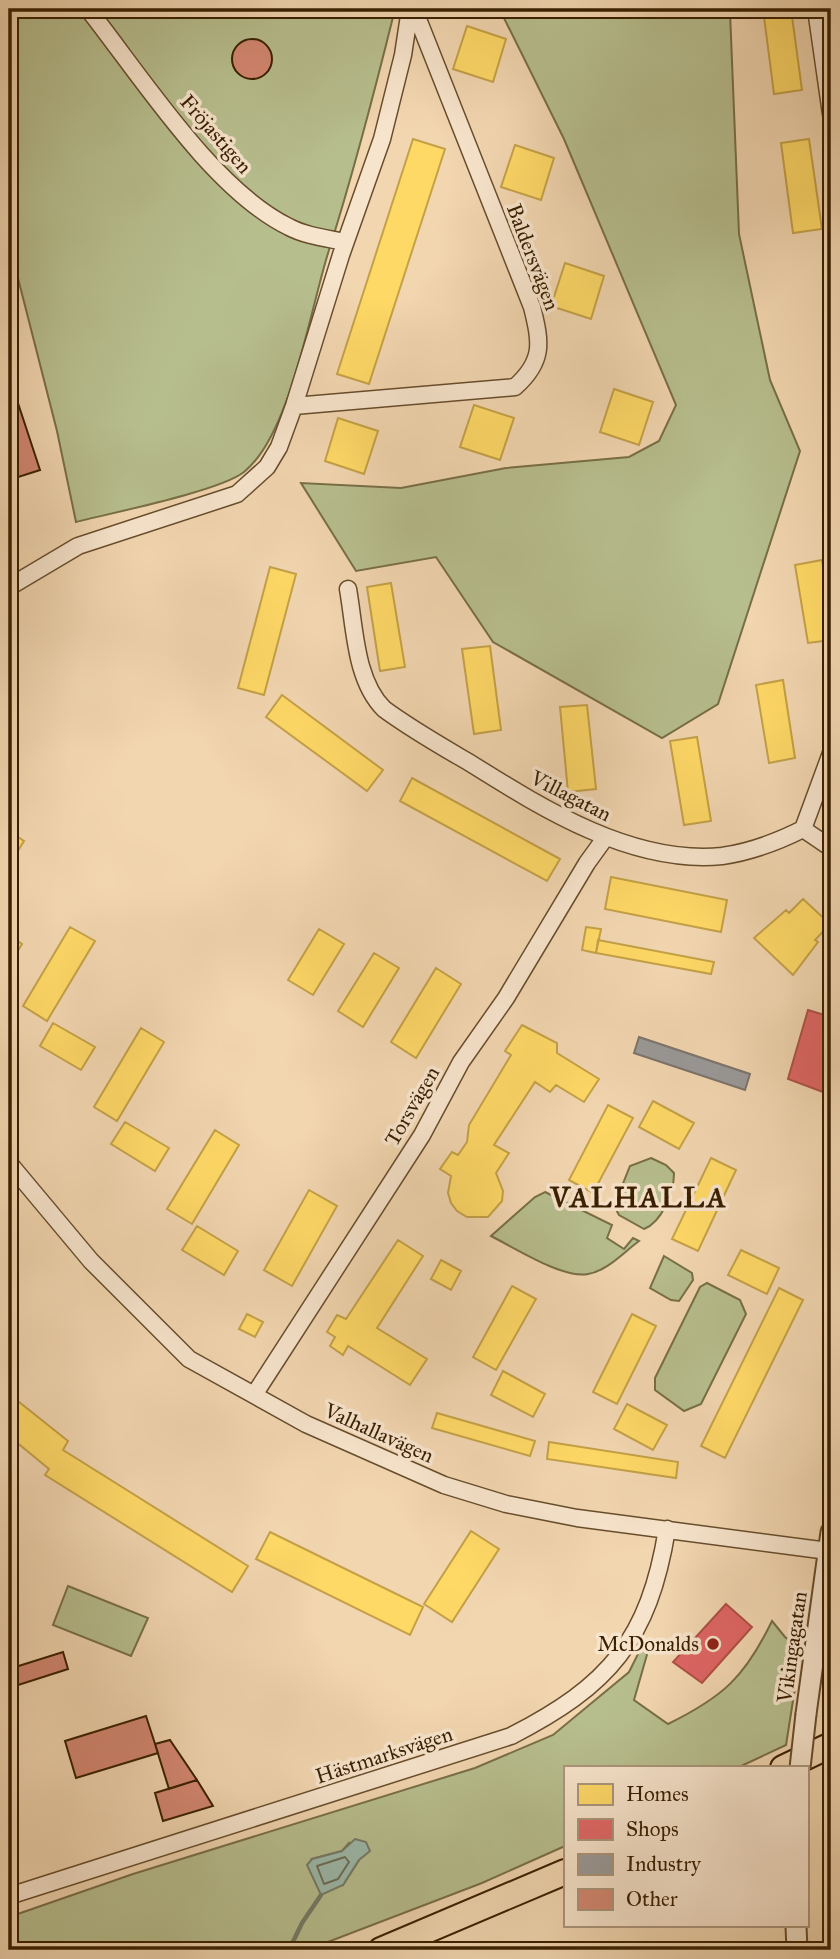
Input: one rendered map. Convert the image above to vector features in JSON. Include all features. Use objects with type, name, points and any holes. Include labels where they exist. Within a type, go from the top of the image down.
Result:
[{"type":"highway","points":[[787,1766],[831,1745]]},
{"type":"highway","points":[[381,1950],[564,1872]]},
{"type":"street","name":"Fröjastigen","points":[[88,9],[188,137],[242,195],[291,229],[345,242]]},
{"type":"street","name":"Baldersvägen","points":[[9,587],[78,546],[237,494],[267,467],[279,447],[294,406],[345,242],[382,139],[412,9]]},
{"type":"street","name":"Baldersvägen","points":[[294,406],[515,387],[533,371],[540,337],[531,307],[412,9]]},
{"type":"street","points":[[816,9],[831,114]]},
{"type":"street","name":"Villagatan","points":[[348,589],[364,677],[374,699],[384,709],[530,801],[605,838],[672,853],[719,856],[765,846],[803,829]]},
{"type":"street","points":[[831,753],[803,829],[831,848]]},
{"type":"street","name":"Torsvägen","points":[[254,1395],[422,1135],[461,1062],[506,998],[605,838]]},
{"type":"street","name":"Valhallavägen","points":[[9,1163],[91,1261],[189,1359],[306,1424],[444,1485],[528,1508],[667,1530],[830,1542]]},
{"type":"street","name":"Hästmarksvägen","points":[[9,1896],[511,1737],[551,1716],[583,1694],[611,1665],[638,1630],[655,1587],[667,1530]]},
{"type":"street","name":"Vikingagatan","points":[[800,1766],[830,1542]]},
{"type":"street","points":[[796,1927],[797,1950]]},
{"type":"green space","points":[[9,9],[395,9],[356,160],[287,401],[260,454],[244,472],[231,479],[190,494],[76,522],[57,431],[9,243]]},
{"type":"green space","points":[[493,9],[690,9],[691,14],[730,12],[739,234],[770,380],[800,451],[718,704],[662,738],[493,642],[436,557],[356,571],[301,483],[401,488],[506,468],[629,457],[659,441],[676,405],[564,139],[501,12]]},
{"type":"green space","points":[[651,1158],[666,1165],[674,1173],[669,1197],[661,1213],[644,1229],[619,1215],[614,1206],[630,1166]]},
{"type":"green space","points":[[545,1192],[612,1225],[607,1238],[624,1249],[633,1238],[639,1241],[602,1269],[578,1274],[539,1261],[491,1236],[535,1197]]},
{"type":"green space","points":[[664,1256],[692,1273],[693,1280],[679,1301],[671,1300],[650,1288]]},
{"type":"green space","points":[[707,1283],[740,1300],[746,1314],[701,1404],[684,1411],[655,1390],[655,1378],[700,1287]]},
{"type":"green space","points":[[68,1586],[148,1618],[131,1656],[53,1625]]},
{"type":"green space","points":[[772,1621],[785,1637],[801,1650],[786,1745],[741,1766],[564,1766],[564,1846],[482,1883],[307,1950],[9,1950],[9,1917],[133,1874],[475,1768],[553,1735],[629,1672],[640,1650],[648,1651],[634,1700],[668,1724],[718,1694],[731,1683],[752,1657]],"holes":[[[349,1843],[359,1860],[343,1885],[312,1859],[342,1851]]]},
{"type":"water","points":[[355,1839],[366,1842],[370,1851],[359,1860],[343,1885],[321,1895],[307,1865],[312,1859],[342,1851]]},
{"type":"building: Homes","points":[[763,9],[791,9],[802,90],[774,94]]},
{"type":"building: Homes","points":[[467,26],[506,39],[493,82],[453,69]]},
{"type":"building: Homes","points":[[413,139],[445,149],[369,384],[337,374]]},
{"type":"building: Homes","points":[[809,139],[822,229],[793,233],[781,143]]},
{"type":"building: Homes","points":[[515,145],[554,158],[541,200],[501,187]]},
{"type":"building: Homes","points":[[565,263],[604,276],[591,319],[551,306]]},
{"type":"building: Homes","points":[[614,389],[653,402],[639,445],[600,432]]},
{"type":"building: Homes","points":[[474,405],[514,418],[500,460],[460,447]]},
{"type":"building: Homes","points":[[338,418],[378,431],[364,474],[325,461]]},
{"type":"building: Homes","points":[[822,560],[831,618],[831,640],[808,643],[795,565]]},
{"type":"building: Homes","points":[[270,567],[296,574],[264,695],[238,688]]},
{"type":"building: Homes","points":[[391,583],[405,667],[380,671],[367,587]]},
{"type":"building: Homes","points":[[490,646],[501,730],[474,734],[462,649]]},
{"type":"building: Homes","points":[[783,680],[795,758],[769,763],[756,685]]},
{"type":"building: Homes","points":[[282,695],[383,770],[367,791],[266,717]]},
{"type":"building: Homes","points":[[587,705],[596,789],[568,792],[560,707]]},
{"type":"building: Homes","points":[[697,737],[711,821],[684,825],[670,741]]},
{"type":"building: Homes","points":[[412,778],[560,859],[547,881],[400,801]]},
{"type":"building: Homes","points":[[9,831],[24,841],[9,865]]},
{"type":"building: Homes","points":[[611,877],[727,900],[721,932],[605,909]]},
{"type":"building: Homes","points":[[803,899],[830,924],[815,940],[818,942],[793,975],[754,938],[786,910],[789,913]]},
{"type":"building: Homes","points":[[70,927],[95,941],[47,1021],[23,1006]]},
{"type":"building: Homes","points":[[586,927],[601,929],[596,953],[582,950]]},
{"type":"building: Homes","points":[[319,929],[344,944],[313,995],[288,980]]},
{"type":"building: Homes","points":[[9,935],[22,944],[9,965]]},
{"type":"building: Homes","points":[[598,940],[714,962],[711,974],[596,953]]},
{"type":"building: Homes","points":[[374,953],[399,968],[363,1027],[338,1011]]},
{"type":"building: Homes","points":[[436,968],[461,984],[416,1058],[391,1042]]},
{"type":"building: Homes","points":[[53,1023],[95,1047],[81,1070],[40,1046]]},
{"type":"building: Homes","points":[[522,1025],[557,1043],[557,1053],[599,1079],[584,1102],[556,1085],[550,1092],[535,1082],[494,1145],[509,1153],[496,1173],[503,1191],[502,1201],[488,1217],[467,1217],[451,1203],[448,1193],[451,1176],[440,1169],[452,1152],[458,1155],[467,1142],[469,1125],[511,1055],[505,1051]]},
{"type":"building: Homes","points":[[141,1028],[164,1042],[117,1121],[94,1107]]},
{"type":"building: Homes","points":[[653,1101],[694,1123],[679,1149],[639,1127]]},
{"type":"building: Homes","points":[[608,1105],[633,1118],[593,1193],[569,1180]]},
{"type":"building: Homes","points":[[125,1122],[169,1148],[155,1171],[111,1144]]},
{"type":"building: Homes","points":[[215,1130],[239,1145],[192,1224],[167,1209]]},
{"type":"building: Homes","points":[[711,1158],[736,1170],[698,1251],[672,1239]]},
{"type":"building: Homes","points":[[309,1190],[337,1206],[292,1286],[264,1270]]},
{"type":"building: Homes","points":[[197,1226],[238,1251],[224,1275],[182,1250]]},
{"type":"building: Homes","points":[[398,1240],[423,1256],[377,1328],[427,1359],[410,1385],[348,1346],[343,1355],[330,1346],[335,1337],[327,1332],[337,1315],[346,1319]]},
{"type":"building: Homes","points":[[741,1250],[779,1268],[767,1294],[728,1275]]},
{"type":"building: Homes","points":[[441,1260],[461,1271],[451,1290],[431,1279]]},
{"type":"building: Homes","points":[[512,1286],[536,1299],[496,1370],[473,1357]]},
{"type":"building: Homes","points":[[779,1288],[803,1300],[725,1458],[701,1446]]},
{"type":"building: Homes","points":[[247,1314],[263,1322],[255,1337],[239,1329]]},
{"type":"building: Homes","points":[[632,1314],[656,1326],[617,1404],[593,1392]]},
{"type":"building: Homes","points":[[503,1371],[545,1394],[533,1417],[491,1395]]},
{"type":"building: Homes","points":[[9,1394],[68,1441],[63,1450],[248,1566],[232,1592],[45,1475],[49,1469],[9,1436]]},
{"type":"building: Homes","points":[[627,1404],[667,1425],[653,1450],[614,1429]]},
{"type":"building: Homes","points":[[437,1413],[535,1441],[530,1456],[432,1428]]},
{"type":"building: Homes","points":[[549,1442],[678,1462],[676,1478],[547,1459]]},
{"type":"building: Homes","points":[[471,1531],[499,1549],[452,1622],[424,1604]]},
{"type":"building: Homes","points":[[270,1532],[423,1607],[410,1635],[256,1559]]},
{"type":"building: Shops","points":[[808,1010],[831,1017],[831,1095],[788,1079]]},
{"type":"building: Shops","name":"McDonalds","points":[[726,1604],[752,1627],[702,1683],[673,1662]]},
{"type":"building: Industry","points":[[639,1037],[750,1074],[745,1090],[634,1053]]},
{"type":"building: Other","points":[[252,39],[266,45],[272,59],[266,73],[252,79],[238,73],[232,59],[238,45]]},
{"type":"building: Other","points":[[13,388],[40,470],[9,480],[9,390]]},
{"type":"building: Other","points":[[63,1652],[68,1669],[12,1687],[9,1669]]},
{"type":"building: Other","points":[[146,1716],[158,1753],[76,1778],[65,1741]]},
{"type":"building: Other","points":[[170,1740],[197,1780],[169,1789],[155,1744]]},
{"type":"building: Other","points":[[197,1780],[213,1806],[163,1821],[155,1793]]},
{"type":"waterway","points":[[289,1950],[302,1923],[321,1895]]},
{"type":"place","name":"McDonalds","points":[[713,1644]]},
{"type":"district","name":"VALHALLA","points":[[639,1197]]}]
